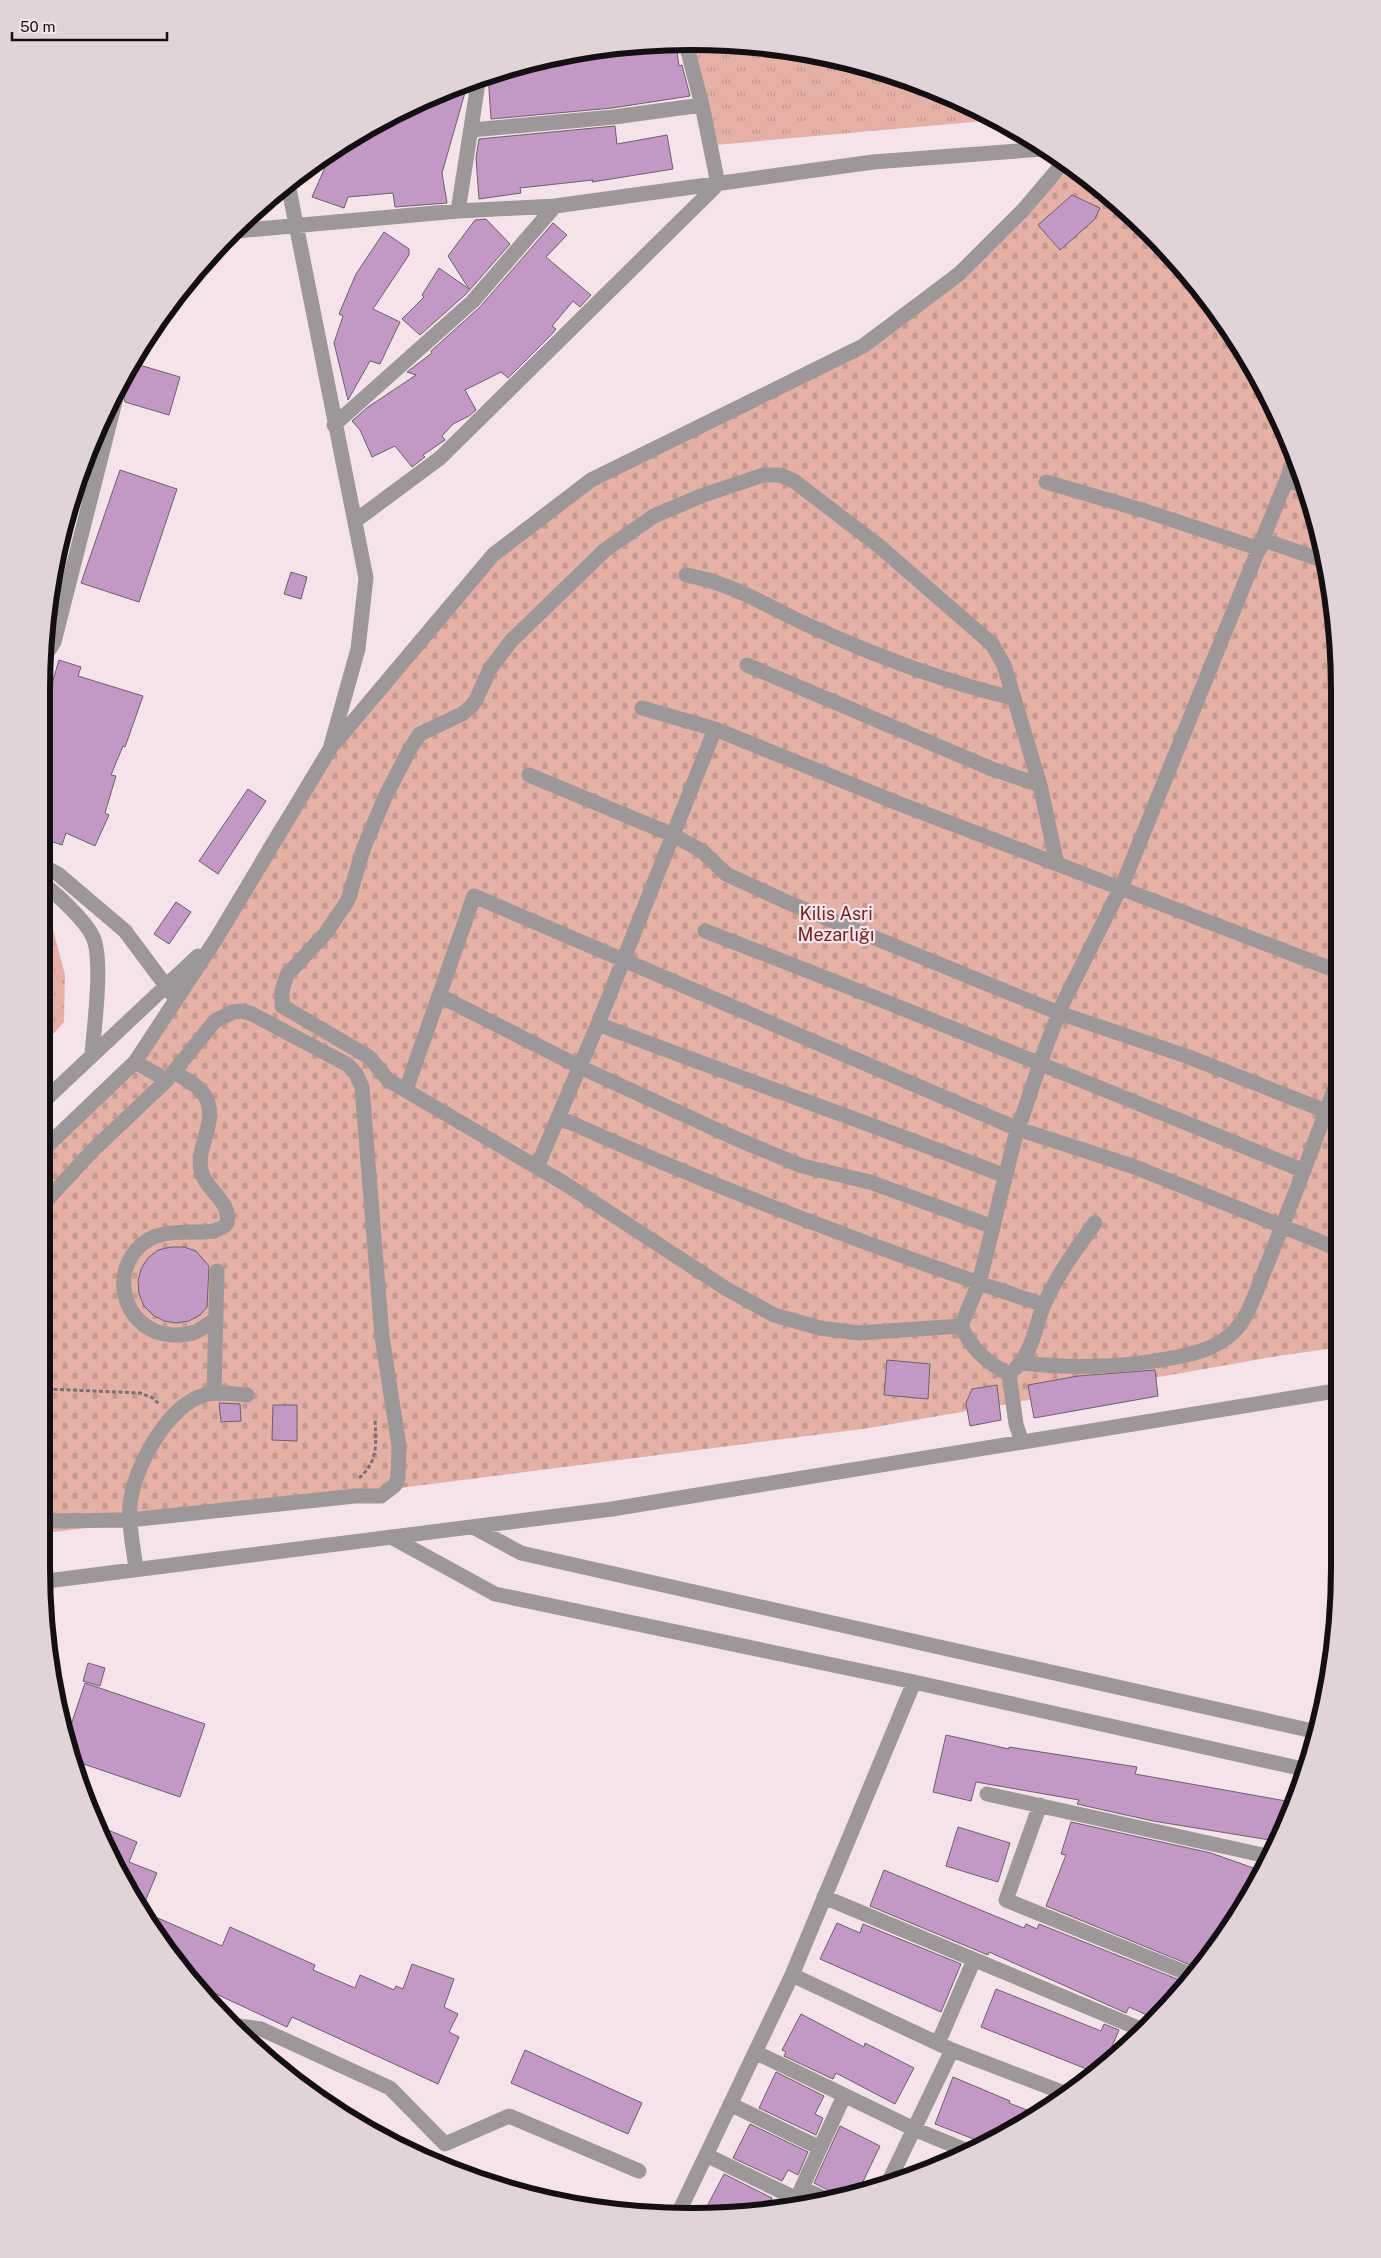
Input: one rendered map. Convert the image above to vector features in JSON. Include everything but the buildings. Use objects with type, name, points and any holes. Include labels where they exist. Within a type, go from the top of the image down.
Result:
[{"type":"street","points":[[688,50],[702,105],[718,184]]},
{"type":"street","points":[[458,211],[478,87]]},
{"type":"street","points":[[471,130],[614,117],[702,105]]},
{"type":"street","points":[[247,230],[458,211],[555,206],[872,162],[1033,150]]},
{"type":"street","points":[[50,1143],[135,1062],[216,939],[330,749],[492,555],[591,480],[863,346],[959,274],[1024,209],[1059,167]]},
{"type":"street","points":[[355,521],[440,458],[718,184]]},
{"type":"street","points":[[289,191],[334,425],[366,578],[358,649],[330,749]]},
{"type":"street","points":[[334,425],[473,301],[555,206]]},
{"type":"street","points":[[53,631],[110,421]]},
{"type":"street","points":[[962,1326],[979,1283],[1018,1128],[1039,1064],[1059,1013],[1120,888],[1291,469]]},
{"type":"street","points":[[962,1326],[859,1333],[820,1328],[774,1315],[725,1288],[537,1167],[388,1080],[369,1057],[282,1006],[284,983],[287,975],[326,933],[342,912],[386,794],[420,734],[462,714],[470,708],[476,700],[490,669],[510,641],[535,620],[580,572],[632,529],[654,516],[701,496],[763,475],[787,478],[878,546],[985,636],[998,653],[1004,665],[1040,785],[1057,864]]},
{"type":"street","points":[[1287,480],[1297,484]]},
{"type":"street","points":[[1046,482],[1317,559]]},
{"type":"street","points":[[686,576],[738,589],[821,631],[928,674],[970,688],[1013,698]]},
{"type":"street","points":[[747,665],[983,766],[1040,785]]},
{"type":"street","points":[[642,708],[715,729],[900,804],[1331,969]]},
{"type":"street","points":[[537,1167],[598,1024],[715,729]]},
{"type":"street","points":[[529,775],[673,835],[702,851],[726,874],[798,907],[1059,1013],[1189,1057],[1331,1113],[1304,1171],[1244,1319],[1230,1336],[1208,1349],[1123,1366],[1056,1367],[1022,1363]]},
{"type":"street","points":[[50,870],[58,874],[125,931],[165,987],[177,998]]},
{"type":"street","points":[[50,889],[58,895],[93,935],[98,970],[92,1054]]},
{"type":"street","points":[[406,1090],[474,896],[1018,1128],[1135,1167],[1331,1246]]},
{"type":"street","points":[[706,932],[934,1019],[1039,1064],[1148,1106],[1304,1171]]},
{"type":"street","points":[[50,1095],[216,939]]},
{"type":"street","points":[[440,996],[580,1067],[739,1140],[802,1166],[870,1182],[993,1227]]},
{"type":"street","points":[[50,1197],[92,1151],[171,1076],[215,1021],[225,1015],[242,1011],[252,1014],[348,1065],[360,1080],[368,1143],[382,1337],[399,1446],[398,1478],[390,1491],[381,1496],[355,1496],[130,1520],[50,1521]]},
{"type":"street","points":[[598,1024],[747,1081],[845,1114],[1005,1176]]},
{"type":"street","points":[[135,1062],[198,1088],[206,1099],[210,1112],[201,1154],[200,1169],[206,1181],[226,1206],[227,1223],[216,1232],[174,1231],[149,1239],[135,1252],[130,1260],[124,1283],[129,1309],[138,1322],[160,1332],[181,1335],[194,1333],[214,1320]]},
{"type":"street","points":[[558,1117],[738,1195],[807,1222],[1044,1305]]},
{"type":"street","points":[[1010,1374],[1022,1363],[1031,1345],[1044,1305],[1059,1275],[1095,1222]]},
{"type":"street","points":[[214,1393],[214,1320],[217,1271]]},
{"type":"street","points":[[962,1326],[980,1355],[1010,1374]]},
{"type":"street","points":[[1010,1374],[1016,1424],[1022,1442]]},
{"type":"street","points":[[50,1581],[612,1509],[1331,1391]]},
{"type":"street","points":[[136,1570],[130,1520],[132,1490],[143,1459],[151,1444],[179,1410],[195,1398],[214,1393],[247,1395]]},
{"type":"street","points":[[473,1527],[521,1553],[1310,1730]]},
{"type":"street","points":[[391,1537],[495,1594],[914,1682],[1299,1768]]},
{"type":"street","points":[[681,2208],[792,1975],[914,1682]]},
{"type":"street","points":[[987,1794],[1263,1855]]},
{"type":"street","points":[[1040,1805],[1006,1900],[1186,1973]]},
{"type":"street","points":[[824,1897],[1136,2027]]},
{"type":"street","points":[[892,2175],[914,2129],[945,2047],[974,1960]]},
{"type":"street","points":[[792,1975],[945,2047],[1059,2091]]},
{"type":"street","points":[[247,2028],[261,2029],[390,2088],[445,2144],[509,2116],[639,2171]]},
{"type":"street","points":[[755,2052],[914,2129],[960,2148]]},
{"type":"street","points":[[706,2155],[797,2198],[844,2096]]},
{"type":"street","points":[[730,2104],[820,2148]]},
{"type":"path","points":[[50,1389],[140,1393],[153,1398],[173,1418]]},
{"type":"path","points":[[351,1483],[365,1473],[377,1451],[375,1416]]},
{"type":"green space","points":[[695,50],[774,55],[856,72],[936,99],[983,121],[715,145]]},
{"type":"green space","name":"Kilis Asri Mezarlığı","points":[[1066,172],[1113,209],[1172,268],[1223,335],[1265,407],[1297,485],[1309,525],[1326,607],[1330,649],[1331,1349],[1278,1356],[870,1428],[50,1533],[50,1140],[143,1050],[275,825],[332,745],[495,551],[593,477],[866,342],[1027,209]]},
{"type":"green space","points":[[50,924],[52,925],[65,975],[64,1022],[50,1038]]}]
